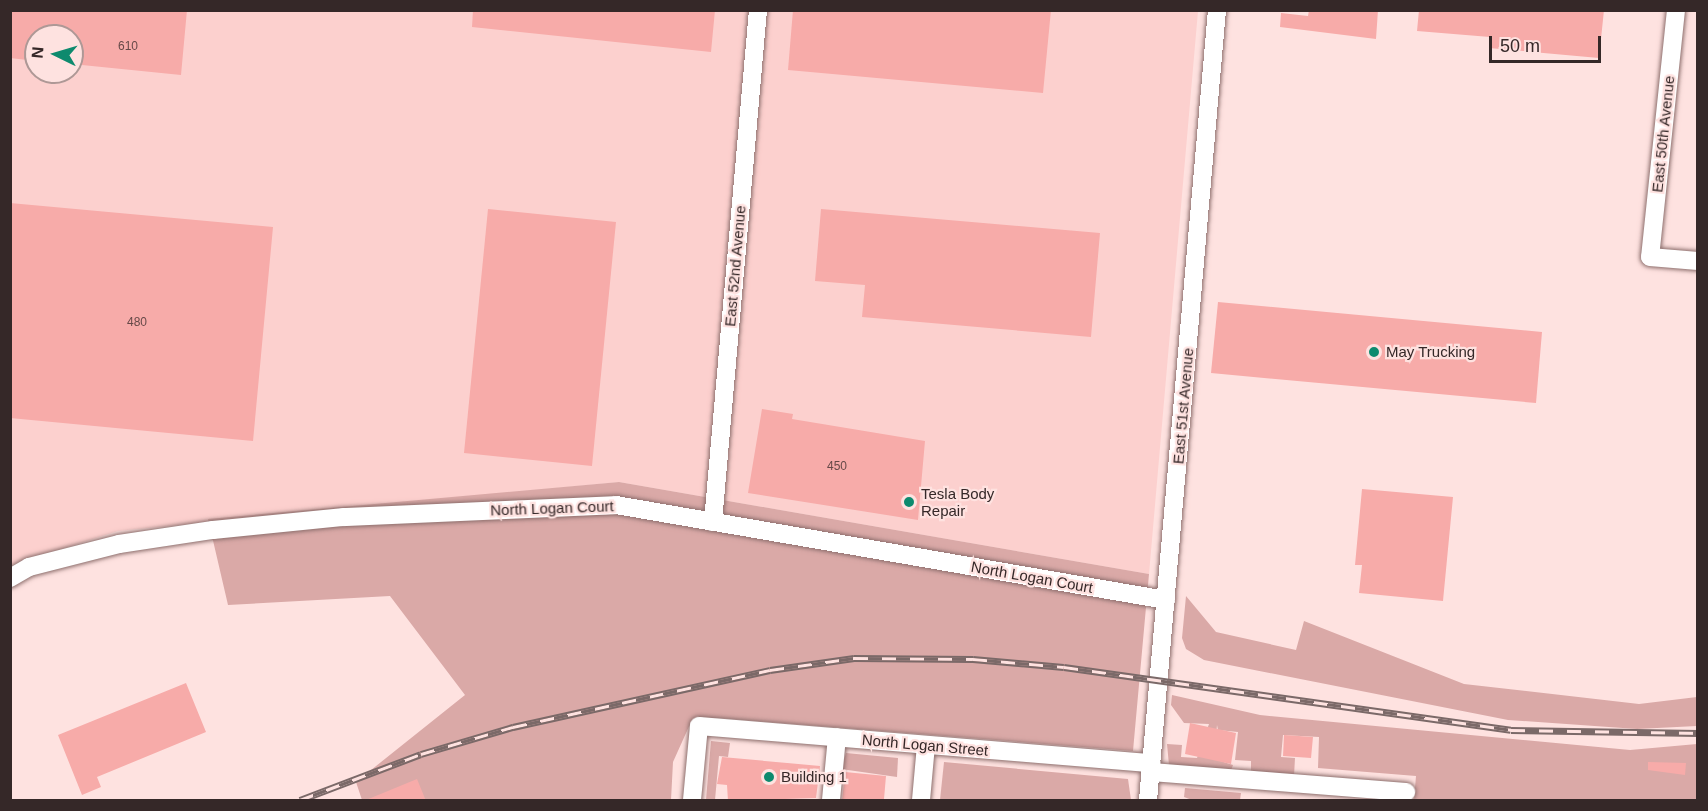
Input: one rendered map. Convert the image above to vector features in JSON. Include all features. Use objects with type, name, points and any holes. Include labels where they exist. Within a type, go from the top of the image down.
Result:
[{"type":"street","name":"East 52nd Avenue","points":[[712,522],[758,10]]},
{"type":"street","name":"East 51st Avenue","points":[[1148,801],[1216,10]]},
{"type":"street","name":"East 50th Avenue","points":[[1676,10],[1650,257],[1698,261]]},
{"type":"street","name":"North Logan Court","points":[[10,578],[29,567],[119,544],[344,517],[616,505],[1166,600]]},
{"type":"street","name":"North Logan Street","points":[[692,801],[699,726],[926,745],[1406,792]]},
{"type":"street","points":[[831,801],[837,737]]},
{"type":"street","points":[[921,801],[926,745]]},
{"type":"shaded area","points":[[11,11],[1198,11],[1149,574],[619,482],[118,531],[11,565]]},
{"type":"shaded area","points":[[619,482],[1149,574],[1133,751],[718,718],[691,722],[673,762],[671,800],[362,800],[356,782],[465,695],[390,596],[228,605],[208,519]]},
{"type":"shaded area","points":[[1186,596],[1216,632],[1296,650],[1304,621],[1464,684],[1639,704],[1697,697],[1697,726],[1637,729],[1508,720],[1204,660],[1186,649],[1182,638]]},
{"type":"shaded area","points":[[1172,695],[1260,715],[1630,750],[1697,744],[1697,800],[1414,800],[1416,776],[1318,768],[1319,737],[1283,735],[1281,757],[1295,758],[1294,776],[1251,773],[1251,761],[1235,760],[1238,732],[1218,730],[1217,725],[1214,759],[1233,765],[1230,773],[1169,765],[1167,744],[1182,745],[1181,757],[1197,758],[1209,724],[1184,723],[1171,705]]},
{"type":"shaded area","points":[[711,741],[730,743],[728,757],[719,756],[715,800],[706,800]]},
{"type":"shaded area","points":[[846,753],[898,758],[897,777],[841,769]]},
{"type":"shaded area","points":[[944,762],[1128,779],[1131,800],[940,800]]},
{"type":"shaded area","points":[[1185,788],[1241,793],[1240,800],[1192,800],[1184,797]]},
{"type":"building","points":[[10,10],[187,10],[181,75],[84,65],[84,24],[24,24],[24,60],[10,58]]},
{"type":"building","points":[[473,10],[715,10],[711,52],[472,27]]},
{"type":"building","points":[[793,10],[1051,10],[1043,93],[788,70]]},
{"type":"building","points":[[1309,10],[1378,10],[1376,39],[1280,27],[1281,13],[1308,16]]},
{"type":"building","points":[[1419,10],[1604,10],[1599,58],[1489,48],[1490,37],[1417,31]]},
{"type":"building","points":[[10,203],[273,227],[253,441],[10,418]]},
{"type":"building","points":[[488,209],[616,222],[592,466],[464,453]]},
{"type":"building","points":[[821,209],[1100,233],[1091,337],[862,317],[865,285],[815,281]]},
{"type":"building","points":[[1218,302],[1542,332],[1536,403],[1211,373]]},
{"type":"building","points":[[762,409],[793,414],[792,419],[925,441],[918,520],[748,493]]},
{"type":"building","points":[[1362,489],[1453,497],[1443,601],[1359,593],[1362,565],[1355,565]]},
{"type":"building","points":[[186,683],[206,732],[97,777],[101,787],[82,795],[58,735]]},
{"type":"building","points":[[1190,723],[1236,733],[1231,764],[1185,754]]},
{"type":"building","points":[[1284,735],[1313,737],[1311,758],[1283,756]]},
{"type":"building","name":"Building 1","points":[[722,757],[820,766],[816,798],[728,801],[727,785],[717,784]]},
{"type":"building","points":[[1648,762],[1686,763],[1685,775],[1648,770]]},
{"type":"building","points":[[845,772],[886,776],[884,799],[842,801]]},
{"type":"building","points":[[417,779],[426,801],[366,801],[366,800]]},
{"type":"railway","points":[[300,800],[421,754],[513,727],[770,670],[854,658],[973,659],[1064,667],[1511,730],[1698,733]]},
{"type":"place","name":"May Trucking","points":[[1374,352]]},
{"type":"place","name":"Tesla Body Repair","points":[[909,502]]},
{"type":"place","name":"Building 1","points":[[769,777]]}]
